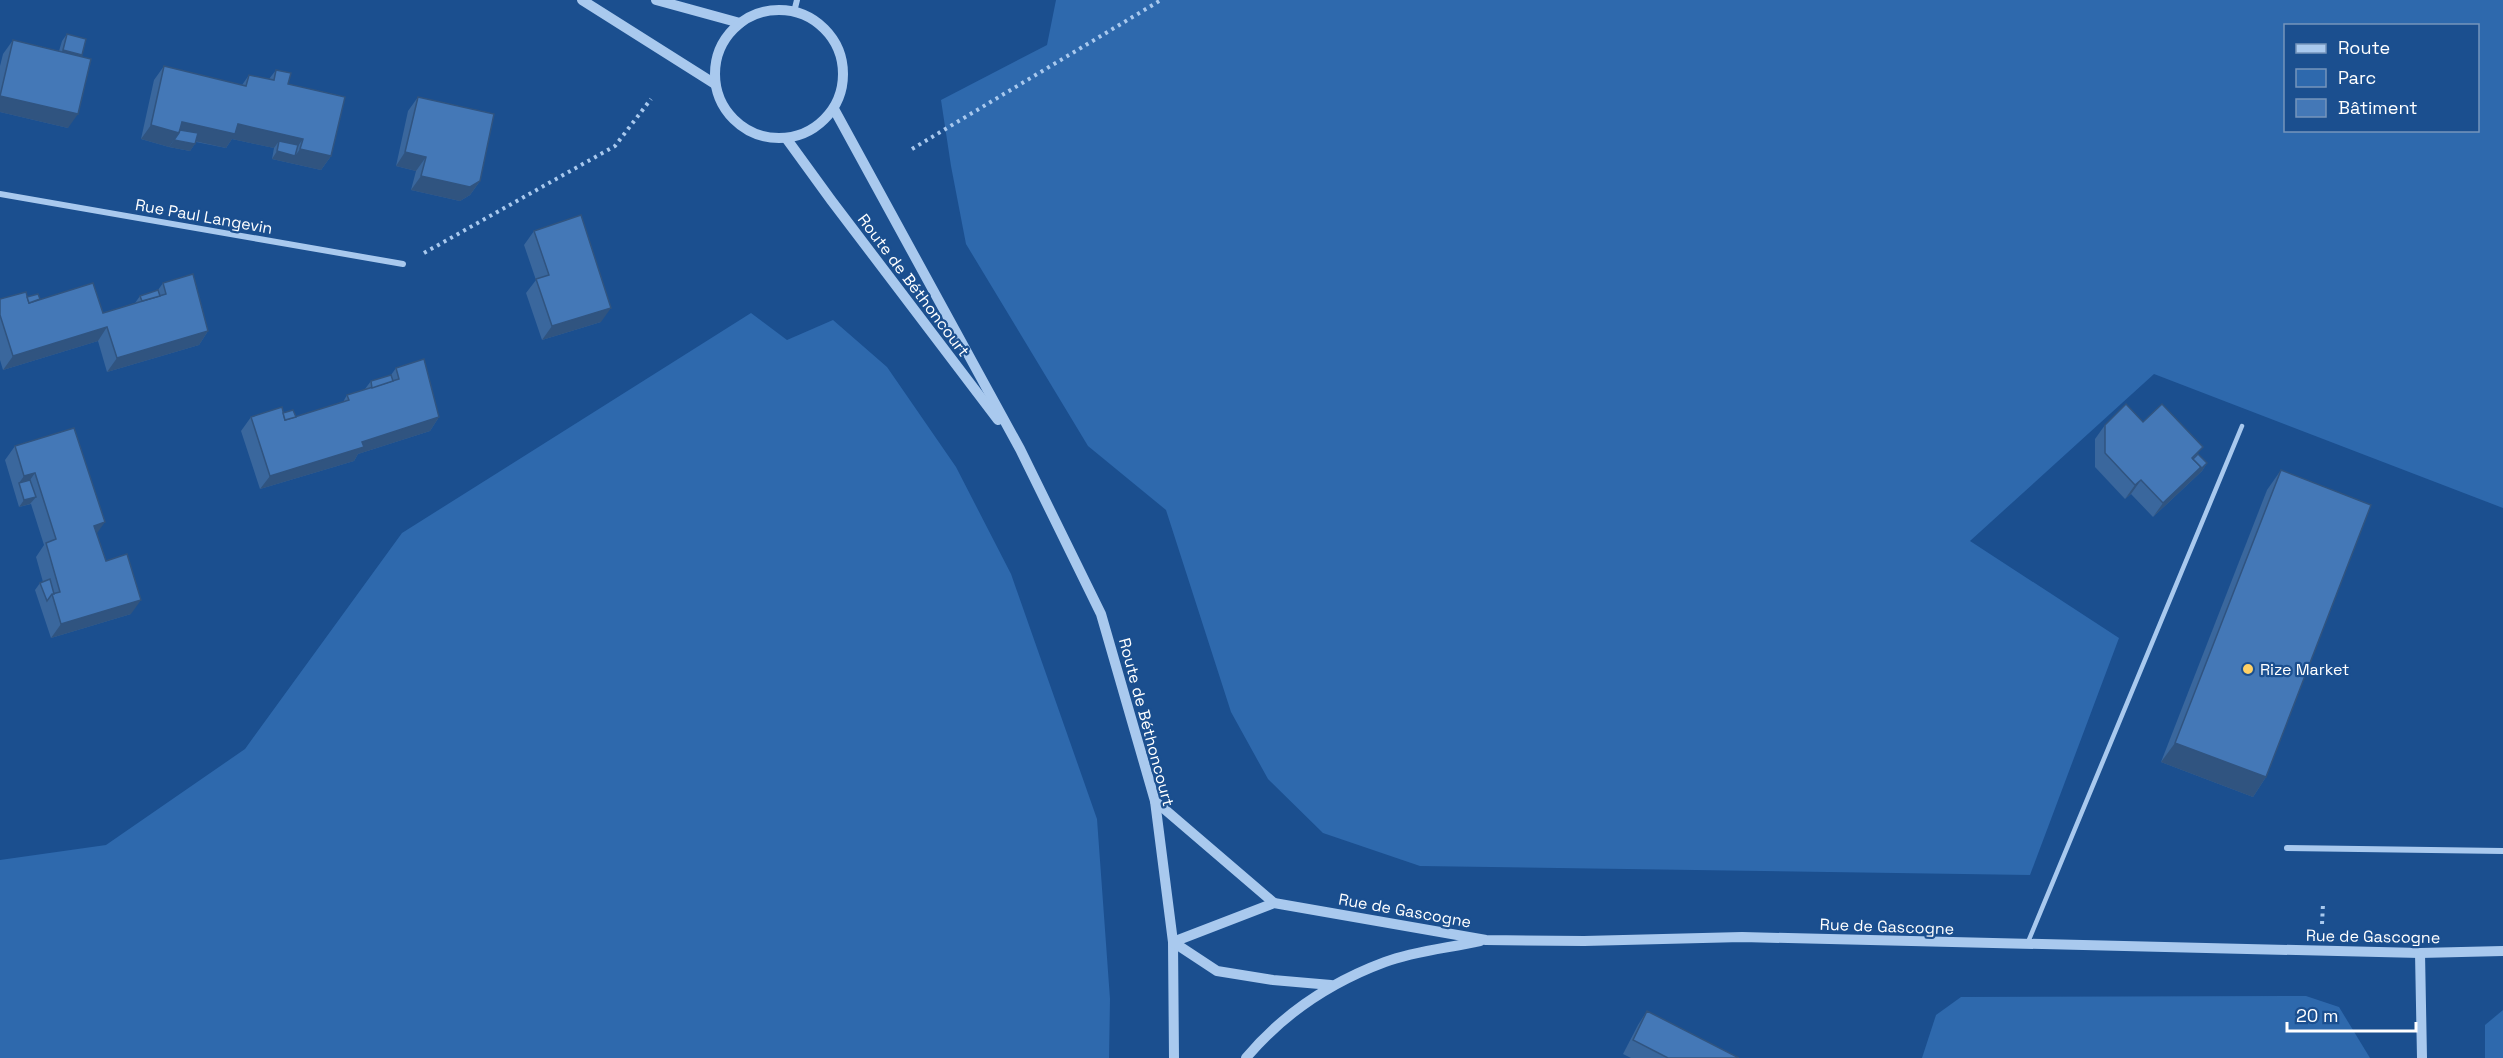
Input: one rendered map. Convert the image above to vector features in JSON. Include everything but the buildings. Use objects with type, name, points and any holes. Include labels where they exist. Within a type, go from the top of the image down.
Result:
[{"type":"street","points":[[582,0],[715,84]]},
{"type":"street","points":[[656,0],[740,23]]},
{"type":"street","points":[[794,12],[797,0]]},
{"type":"street","points":[[775,10],[794,12],[813,19],[828,33],[839,50],[844,70],[842,90],[834,109],[813,129],[805,134],[786,138],[767,138],[748,131],[732,119],[721,103],[715,84],[715,67],[719,50],[728,35],[740,23],[757,14],[775,10]]},
{"type":"street","name":"Route de Béthoncourt","points":[[834,109],[1020,449],[1101,614],[1155,801],[1173,942],[1174,1058]]},
{"type":"street","name":"Route de Béthoncourt","points":[[786,138],[1020,449]]},
{"type":"street","name":"Rue Paul Langevin","points":[[0,194],[403,264]]},
{"type":"street","points":[[1155,801],[1274,903],[1173,942]]},
{"type":"street","points":[[2287,848],[2503,851]]},
{"type":"street","name":"Rue de Gascogne","points":[[1274,903],[1486,940],[1584,941],[1742,937],[2027,945],[2420,952],[2503,951]]},
{"type":"street","points":[[1246,1058],[1267,1033],[1331,985],[1387,961],[1486,940]]},
{"type":"street","points":[[1173,942],[1217,971],[1273,980],[1331,985]]},
{"type":"street","points":[[2420,952],[2422,1058]]},
{"type":"lane","points":[[2027,945],[2242,426]]},
{"type":"path","points":[[912,149],[1161,0]]},
{"type":"path","points":[[403,264],[615,146],[651,99]]},
{"type":"green space","points":[[1056,0],[2503,0],[2503,508],[2154,374],[1970,541],[2119,638],[2030,875],[1420,866],[1323,833],[1268,779],[1231,712],[1166,510],[1088,446],[966,244],[941,100],[1047,45]]},
{"type":"green space","points":[[751,313],[787,340],[833,320],[887,367],[956,467],[1011,574],[1097,819],[1110,999],[1109,1058],[0,1058],[0,860],[106,845],[245,749],[402,533]]},
{"type":"green space","points":[[2306,996],[2339,1007],[2370,1058],[1922,1058],[1936,1015],[1961,997]]},
{"type":"green space","points":[[2503,1010],[2503,1058],[2485,1058],[2485,1025]]},
{"type":"place","name":"Rize Market","points":[[2248,669]]}]
